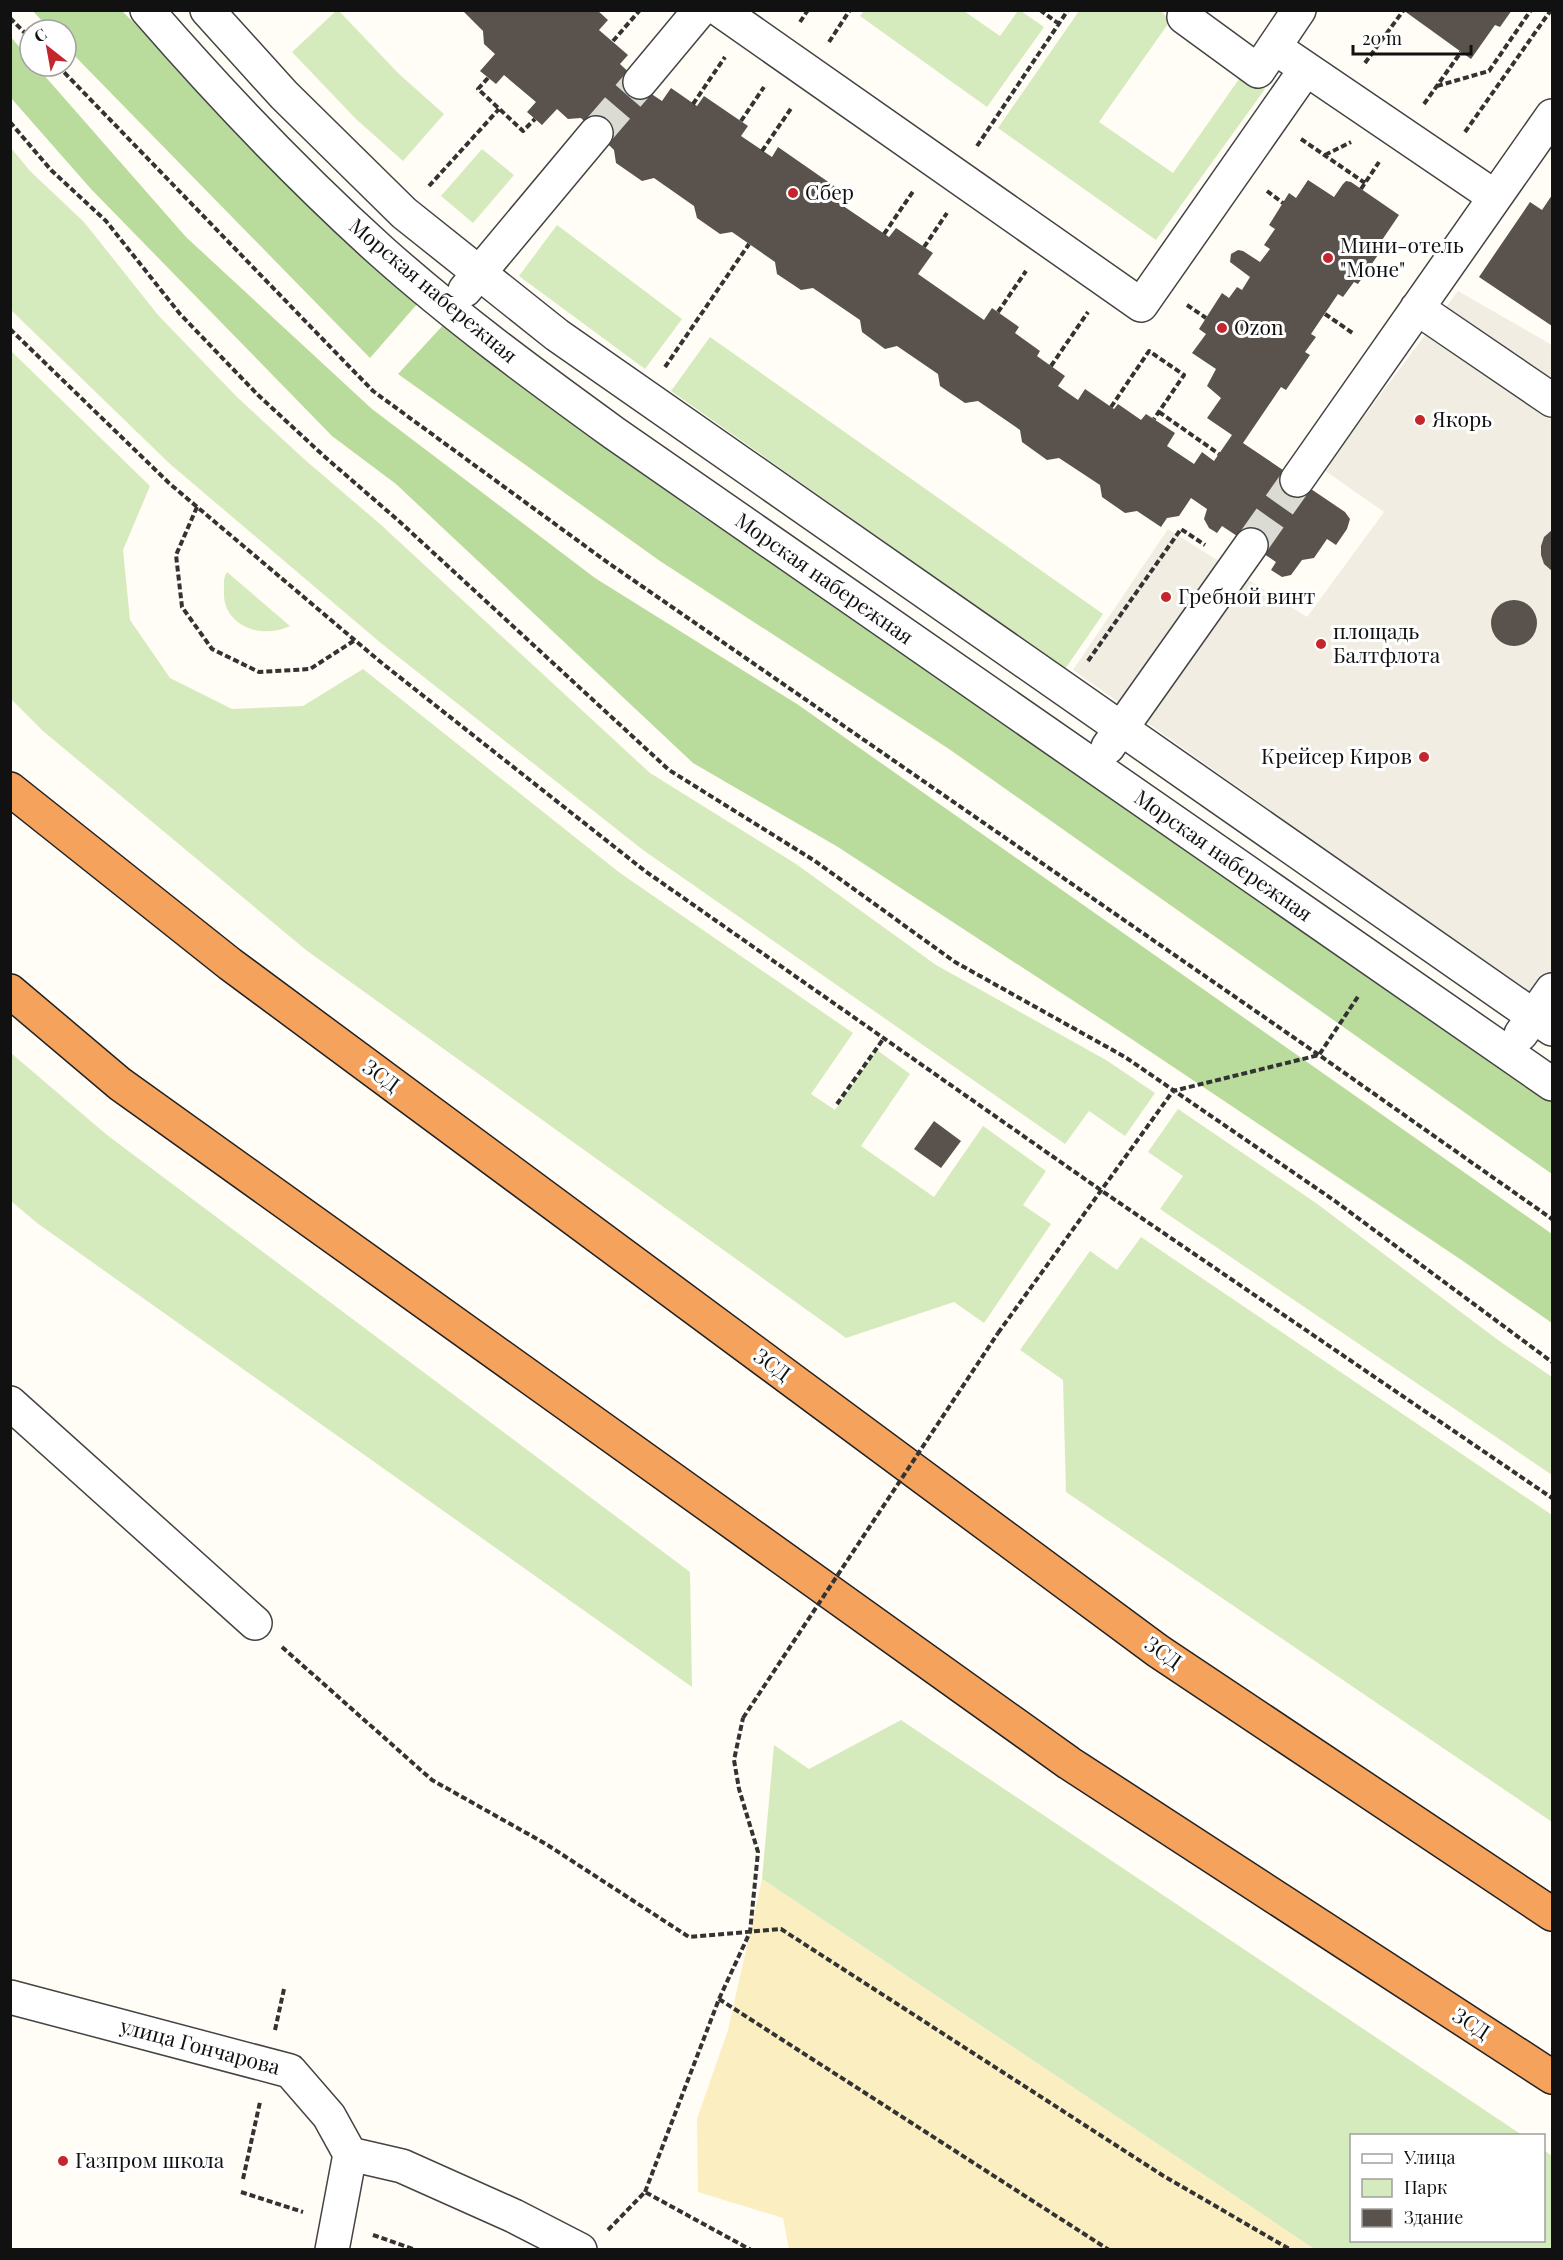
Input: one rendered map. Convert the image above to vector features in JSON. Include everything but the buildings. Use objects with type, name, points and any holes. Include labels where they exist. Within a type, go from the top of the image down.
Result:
[{"type":"highway","name":"ЗСД","points":[[10,789],[230,964],[1158,1651],[1552,1914]]},
{"type":"highway","name":"ЗСД","points":[[10,991],[120,1084],[1069,1762],[1552,2076]]},
{"type":"street","name":"Морская набережная","points":[[147,10],[206,77],[276,150],[382,252],[529,372],[1552,1084]]},
{"type":"street","name":"Морская набережная","points":[[207,10],[284,95],[404,213],[557,336],[1543,1022]]},
{"type":"street","points":[[640,82],[700,10]]},
{"type":"street","points":[[1184,17],[1258,71],[1299,10]]},
{"type":"street","points":[[733,19],[1141,305],[1306,69]]},
{"type":"street","points":[[1274,47],[1495,197]]},
{"type":"street","points":[[1297,480],[1552,116]]},
{"type":"street","points":[[450,309],[596,133]]},
{"type":"street","points":[[1418,308],[1552,400]]},
{"type":"street","points":[[1095,767],[1251,545]]},
{"type":"street","points":[[1508,1053],[1543,1022],[1552,990]]},
{"type":"street","points":[[10,1403],[255,1623]]},
{"type":"street","name":"улица Гончарова","points":[[10,1997],[290,2071],[329,2116],[350,2154]]},
{"type":"street","points":[[332,2250],[350,2154],[402,2166],[514,2216],[592,2241]]},
{"type":"path","points":[[613,41],[640,10]]},
{"type":"path","points":[[1040,10],[1059,24]]},
{"type":"path","points":[[884,234],[945,168],[1068,10]]},
{"type":"path","points":[[1437,86],[1489,71],[1531,10]]},
{"type":"path","points":[[1444,163],[1551,10]]},
{"type":"path","points":[[1365,63],[1403,11]]},
{"type":"path","points":[[693,104],[733,19]]},
{"type":"path","points":[[1424,105],[1461,52]]},
{"type":"path","points":[[762,151],[813,76]]},
{"type":"path","points":[[70,78],[373,391],[607,562],[1319,1054],[1552,1219]]},
{"type":"path","points":[[488,78],[478,89],[523,131],[535,119]]},
{"type":"path","points":[[404,213],[499,109]]},
{"type":"path","points":[[1271,119],[1365,183]]},
{"type":"path","points":[[10,122],[51,170],[106,221],[180,315],[258,395],[324,457],[400,522],[669,770],[815,861],[955,962],[1125,1057],[1335,1201],[1552,1362]]},
{"type":"path","points":[[1324,155],[1354,141]]},
{"type":"path","points":[[998,312],[1047,240]]},
{"type":"path","points":[[644,398],[749,244]]},
{"type":"path","points":[[1051,366],[1108,282]]},
{"type":"path","points":[[10,329],[170,484],[355,640],[645,871],[1102,1191],[1552,1498]]},
{"type":"path","points":[[1111,407],[1149,351],[1184,375],[1154,419]]},
{"type":"path","points":[[1159,412],[1219,454]]},
{"type":"path","points":[[197,507],[176,555],[182,607],[212,649],[258,672],[310,669],[355,640]]},
{"type":"path","points":[[1082,670],[1181,529],[1208,548]]},
{"type":"path","points":[[592,2241],[645,2192],[719,1999],[750,1932],[758,1852],[738,1788],[734,1760],[743,1718],[998,1333],[1173,1091],[1319,1054],[1365,987]]},
{"type":"path","points":[[837,1104],[884,1038]]},
{"type":"path","points":[[255,1623],[432,1780],[546,1844],[688,1937],[781,1929],[1162,2175],[1291,2250]]},
{"type":"path","points":[[719,1999],[1109,2250]]},
{"type":"path","points":[[241,2192],[303,2212]]},
{"type":"path","points":[[645,2192],[751,2250]]},
{"type":"path","points":[[364,2232],[416,2250]]},
{"type":"green space","points":[[33,11],[122,11],[418,303],[370,358],[78,59],[78,18],[39,18]]},
{"type":"green space","points":[[336,11],[339,11],[399,74],[444,114],[403,161],[356,119],[292,52]]},
{"type":"green space","points":[[864,11],[964,11],[1000,36],[1018,11],[1021,11],[1044,27],[987,107],[860,16]]},
{"type":"green space","points":[[1079,11],[1161,11],[1170,21],[1099,122],[1173,173],[1244,72],[1265,89],[1156,240],[998,128]]},
{"type":"green space","points":[[11,37],[18,45],[18,78],[47,78],[186,237],[372,409],[595,578],[797,704],[1552,1234],[1552,1323],[1121,1032],[838,847],[693,763],[396,484],[332,436],[91,189],[11,98]]},
{"type":"green space","points":[[11,148],[30,171],[84,222],[158,315],[237,397],[304,459],[380,524],[650,773],[796,864],[936,965],[1106,1060],[1155,1093],[1125,1136],[1089,1111],[1065,1144],[643,850],[382,644],[170,464],[11,310]]},
{"type":"green space","points":[[482,149],[514,175],[473,223],[441,196]]},
{"type":"green space","points":[[557,225],[682,319],[645,369],[519,276]]},
{"type":"green space","points":[[445,323],[694,511],[971,693],[1552,1094],[1552,1174],[949,749],[660,561],[398,374]]},
{"type":"green space","points":[[710,337],[1103,614],[1065,669],[671,391]]},
{"type":"green space","points":[[11,351],[150,486],[123,550],[130,620],[170,678],[232,709],[303,706],[363,669],[620,873],[853,1033],[811,1094],[835,1110],[877,1050],[910,1074],[861,1146],[934,1197],[983,1126],[1046,1171],[1023,1205],[1051,1224],[984,1323],[954,1302],[846,1338],[306,950],[43,731],[11,699]]},
{"type":"green space","points":[[227,572],[290,626],[279,630],[256,630],[237,621],[225,603],[224,581]]},
{"type":"green space","points":[[11,1053],[107,1135],[690,1572],[692,1687],[37,1223],[11,1201]]},
{"type":"green space","points":[[1178,1109],[1316,1203],[1498,1340],[1552,1377],[1552,1475],[1160,1209],[1183,1176],[1148,1152]]},
{"type":"green space","points":[[1141,1237],[1552,1515],[1552,1822],[1066,1492],[1063,1380],[1020,1350],[1090,1251],[1117,1270]]},
{"type":"green space","points":[[901,1720],[1521,2134],[1350,2134],[1350,2242],[1545,2242],[1545,2151],[1552,2156],[1552,2249],[1314,2249],[762,1879],[774,1745],[809,1769]]},
{"type":"sand","points":[[762,1879],[1314,2249],[789,2249],[783,2218],[698,2192],[697,2119],[728,2030]]},
{"type":"shaded area","name":"площадь Балтфлота","points":[[1458,291],[1552,345],[1552,979],[1538,1000],[1073,670],[1168,529],[1307,617],[1384,512],[1324,470]]},
{"type":"tunnel","points":[[596,133],[640,82]]},
{"type":"tunnel","points":[[1251,545],[1297,480]]},
{"type":"place","name":"Сбер","points":[[793,193]]},
{"type":"place","name":"Мини-отель \"Моне\"","points":[[1328,258]]},
{"type":"place","name":"Ozon","points":[[1222,328]]},
{"type":"place","name":"Якорь","points":[[1420,420]]},
{"type":"place","name":"Гребной винт","points":[[1166,597]]},
{"type":"place","name":"площадь Балтфлота","points":[[1321,644]]},
{"type":"place","name":"Крейсер Киров","points":[[1424,757]]},
{"type":"place","name":"Газпром школа","points":[[63,2161]]}]
